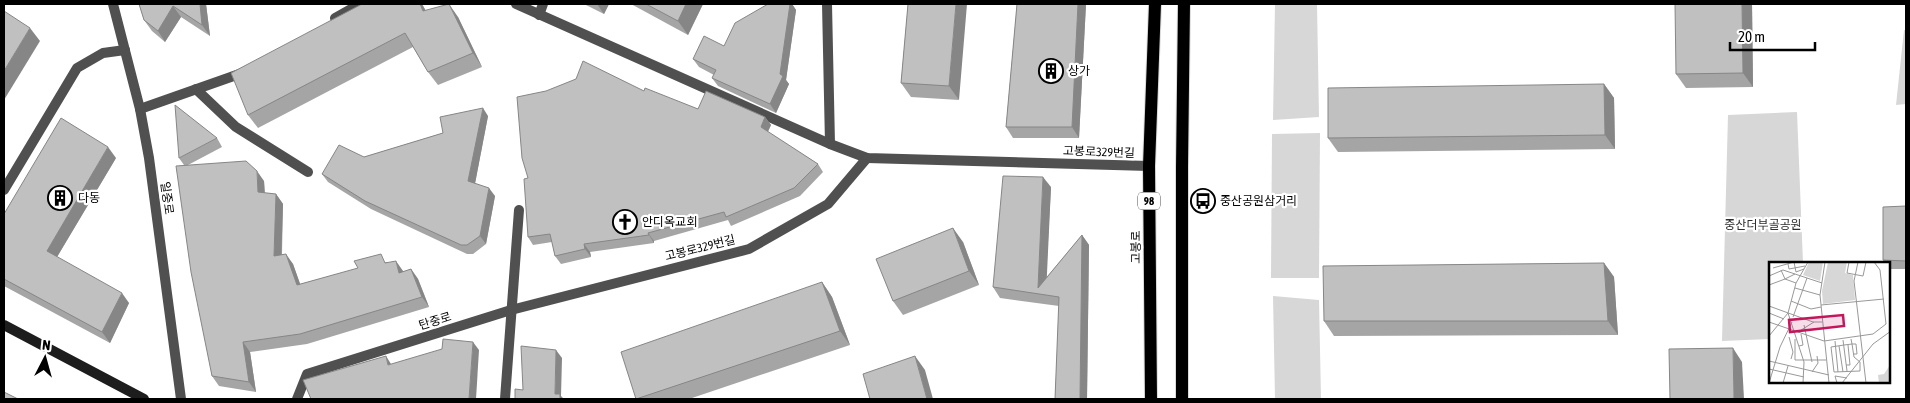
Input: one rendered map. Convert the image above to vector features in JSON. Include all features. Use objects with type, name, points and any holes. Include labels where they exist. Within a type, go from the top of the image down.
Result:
[{"type":"main road","name":"고봉로","points":[[1151,399],[1149,166],[1155,4]]},
{"type":"main road","points":[[1182,399],[1184,4]]},
{"type":"main road","points":[[4,325],[144,399]]},
{"type":"street","name":"일중로","points":[[113,4],[140,109],[149,158],[181,399]]},
{"type":"street","points":[[327,23],[360,4]]},
{"type":"street","name":"고봉로329번길","points":[[516,4],[830,144],[867,158],[1149,166]]},
{"type":"street","points":[[539,15],[543,4]]},
{"type":"street","points":[[827,4],[830,144]]},
{"type":"street","points":[[4,190],[77,68],[103,53],[125,50]]},
{"type":"street","points":[[140,109],[243,73],[252,68]]},
{"type":"street","points":[[196,89],[236,127],[308,172]]},
{"type":"street","name":"고봉로329번길","points":[[511,310],[749,249],[828,204],[867,158]]},
{"type":"street","points":[[505,399],[519,210]]},
{"type":"street","name":"탄중로","points":[[297,399],[307,374],[511,310]]},
{"type":"green space","points":[[1275,4],[1317,4],[1319,117],[1273,120]]},
{"type":"green space","points":[[1904,30],[1906,30],[1906,104],[1896,105]]},
{"type":"green space","name":"중산더부골공원","points":[[1797,112],[1803,262],[1769,262],[1769,339],[1722,341],[1728,115]]},
{"type":"green space","points":[[1320,133],[1319,278],[1271,278],[1272,134]]},
{"type":"green space","points":[[1273,296],[1319,300],[1321,399],[1275,399]]},
{"type":"building","points":[[139,4],[200,4],[202,25],[173,6],[158,31],[144,20]]},
{"type":"building","points":[[362,4],[420,4],[423,11],[449,4],[473,53],[428,72],[405,33],[248,115],[231,73]]},
{"type":"building","points":[[646,4],[686,4],[678,21]]},
{"type":"building","points":[[768,4],[790,4],[780,74],[783,76],[770,104],[712,78],[716,70],[693,59],[704,36],[724,46],[735,23]]},
{"type":"building","points":[[908,4],[956,4],[949,86],[901,83]]},
{"type":"building","name":"상가","points":[[1017,4],[1078,4],[1072,127],[1006,127]]},
{"type":"building","points":[[1675,4],[1742,4],[1743,73],[1676,74]]},
{"type":"building","points":[[4,11],[30,28],[4,71]]},
{"type":"building","points":[[583,61],[644,91],[645,88],[698,109],[706,91],[765,117],[761,127],[818,164],[794,188],[726,217],[724,212],[648,233],[649,235],[584,244],[585,249],[555,256],[550,234],[528,237],[524,179],[528,178],[522,158],[517,97],[546,91],[576,79]]},
{"type":"building","points":[[1604,84],[1605,135],[1328,138],[1328,88]]},
{"type":"building","points":[[175,105],[217,138],[179,158]]},
{"type":"building","points":[[483,108],[468,181],[489,188],[480,236],[467,245],[461,245],[365,201],[322,174],[339,145],[364,157],[443,133],[440,117]]},
{"type":"building","name":"다동","points":[[61,118],[108,147],[47,251],[122,293],[102,332],[4,279],[4,214]]},
{"type":"building","points":[[246,161],[257,171],[258,192],[276,194],[274,256],[286,254],[297,285],[358,268],[354,261],[381,254],[385,263],[396,261],[399,273],[411,269],[422,297],[300,334],[243,342],[249,382],[212,376],[191,272],[176,166]]},
{"type":"building","points":[[1003,176],[1043,177],[1038,288],[1082,235],[1080,399],[1055,399],[1059,297],[993,287]]},
{"type":"building","points":[[1906,206],[1906,261],[1883,260],[1883,207]]},
{"type":"building","points":[[953,228],[969,271],[893,301],[876,259]]},
{"type":"building","points":[[1604,263],[1608,321],[1324,321],[1323,266]]},
{"type":"building","points":[[822,282],[840,331],[636,399],[621,352]]},
{"type":"building","points":[[443,339],[473,342],[469,399],[311,399],[303,380],[386,356],[388,365],[442,349]]},
{"type":"building","points":[[521,346],[556,350],[555,394],[560,394],[560,399],[515,399],[515,389],[523,390]]},
{"type":"building","points":[[1733,348],[1734,399],[1670,399],[1669,349]]},
{"type":"building","points":[[915,356],[927,399],[870,399],[863,374]]},
{"type":"building","points":[[4,392],[18,399],[4,399]]},
{"type":"place","name":"상가","points":[[1051,71]]},
{"type":"place","name":"다동","points":[[60,198]]},
{"type":"place","name":"중산공원삼거리","points":[[1203,201]]},
{"type":"place","name":"안디옥교회","points":[[625,222]]}]
